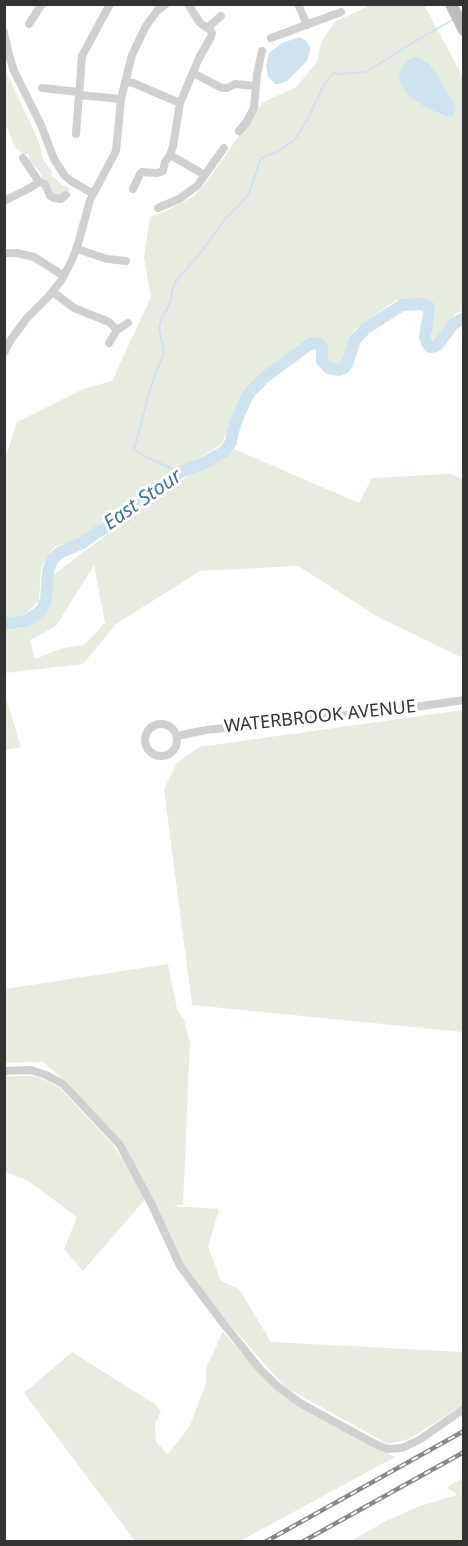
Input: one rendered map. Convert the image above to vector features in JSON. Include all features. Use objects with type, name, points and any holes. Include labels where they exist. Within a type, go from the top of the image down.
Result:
[{"type":"street","points":[[29,24],[42,4]]},
{"type":"street","points":[[76,134],[81,56],[110,4]]},
{"type":"street","points":[[5,352],[27,318],[53,292],[64,276],[77,249],[92,193],[116,151],[121,99],[132,55],[151,18],[166,4]]},
{"type":"street","points":[[133,189],[142,172],[157,174],[163,171],[173,146],[180,103],[199,58],[211,37],[212,33],[200,23],[188,4]]},
{"type":"street","points":[[298,4],[307,25]]},
{"type":"street","points":[[451,4],[464,30]]},
{"type":"street","points":[[271,38],[341,12]]},
{"type":"street","points":[[207,28],[221,16]]},
{"type":"street","points":[[4,32],[15,71],[41,125],[54,159],[71,182],[92,193]]},
{"type":"street","points":[[239,131],[254,108],[258,66],[262,51]]},
{"type":"street","points":[[193,73],[222,88],[235,84],[256,86]]},
{"type":"street","points":[[125,82],[138,85],[180,103]]},
{"type":"street","points":[[42,88],[121,99]]},
{"type":"street","points":[[158,208],[179,199],[202,181],[224,148]]},
{"type":"street","points":[[170,155],[205,175]]},
{"type":"street","points":[[23,158],[39,182],[45,184],[50,196],[61,199],[66,195]]},
{"type":"street","points":[[4,201],[39,182]]},
{"type":"street","points":[[77,249],[96,256],[115,256],[126,261]]},
{"type":"street","points":[[4,254],[25,254],[34,257],[64,276]]},
{"type":"street","points":[[53,292],[66,303],[109,322],[117,330]]},
{"type":"street","points":[[109,343],[117,330],[128,323]]},
{"type":"street","name":"WATERBROOK AVENUE","points":[[177,736],[206,730],[394,710],[464,700]]},
{"type":"street","points":[[4,1071],[31,1070],[63,1084],[120,1145],[152,1205],[180,1266],[260,1369],[277,1386],[300,1403],[388,1449],[402,1448],[418,1440],[464,1409]]},
{"type":"shaded area","points":[[370,5],[424,5],[463,77],[463,311],[456,313],[433,341],[431,331],[436,313],[429,302],[396,300],[354,330],[342,364],[331,363],[326,359],[328,347],[320,339],[299,344],[245,389],[222,444],[172,472],[75,541],[54,547],[41,568],[39,601],[23,616],[5,619],[5,459],[17,422],[83,389],[112,381],[151,297],[144,258],[150,217],[194,196],[208,180],[262,103],[296,87],[317,62],[322,40],[336,21]]},
{"type":"shaded area","points":[[4,67],[39,142],[43,159],[52,172],[51,175],[70,189],[64,194],[56,197],[47,180],[40,178],[42,176],[38,169],[29,162],[29,154],[23,154],[15,147],[5,123]]},
{"type":"shaded area","points":[[234,449],[359,503],[372,478],[450,474],[463,479],[463,658],[380,618],[298,566],[200,571],[116,624],[83,664],[5,673],[5,630],[23,628],[50,604],[52,576],[170,487]],"holes":[[[94,565],[105,623],[84,645],[63,648],[35,659],[30,640],[56,626]]]},
{"type":"shaded area","points":[[5,695],[21,747],[4,750]]},
{"type":"shaded area","points":[[463,710],[463,1032],[192,1005],[164,789],[177,763],[199,747]]},
{"type":"shaded area","points":[[168,964],[177,1009],[184,1020],[190,1043],[183,1205],[170,1206],[219,1209],[208,1247],[221,1281],[239,1289],[271,1342],[463,1352],[463,1405],[409,1439],[388,1444],[285,1387],[225,1319],[182,1265],[122,1144],[71,1086],[43,1062],[5,1063],[5,989]]},
{"type":"shaded area","points":[[5,1076],[32,1076],[60,1088],[114,1146],[147,1197],[83,1271],[64,1249],[77,1217],[27,1180],[5,1172]]},
{"type":"shaded area","points":[[223,1332],[273,1388],[395,1457],[240,1541],[135,1541],[24,1393],[72,1352],[156,1405],[161,1412],[155,1423],[156,1442],[168,1454],[190,1426],[206,1384],[206,1368]]},
{"type":"shaded area","points":[[463,1478],[463,1541],[351,1541],[386,1521],[420,1506],[457,1495],[447,1487]]},
{"type":"water","points":[[299,37],[305,40],[310,47],[307,61],[287,81],[275,84],[268,76],[266,66],[269,53],[282,43]]},
{"type":"water","points":[[416,57],[428,63],[438,76],[455,106],[456,110],[452,116],[446,116],[425,107],[410,97],[400,84],[402,66],[408,60]]},
{"type":"waterway","points":[[180,472],[134,450],[151,386],[164,352],[159,328],[171,301],[176,281],[225,219],[244,200],[250,191],[261,158],[279,151],[295,139],[324,85],[333,73],[366,72],[454,19]]},
{"type":"waterway","name":"East Stour","points":[[4,624],[26,621],[42,610],[46,600],[48,571],[53,559],[59,553],[82,543],[125,517],[180,472],[202,464],[225,451],[231,442],[239,414],[248,395],[265,377],[307,346],[313,343],[319,344],[322,347],[322,361],[329,368],[338,370],[347,364],[355,340],[365,329],[402,305],[423,304],[429,307],[425,337],[430,347],[436,346],[453,324],[464,318]]},
{"type":"railway","points":[[265,1542],[464,1431]]},
{"type":"railway","points":[[302,1542],[464,1452]]}]
